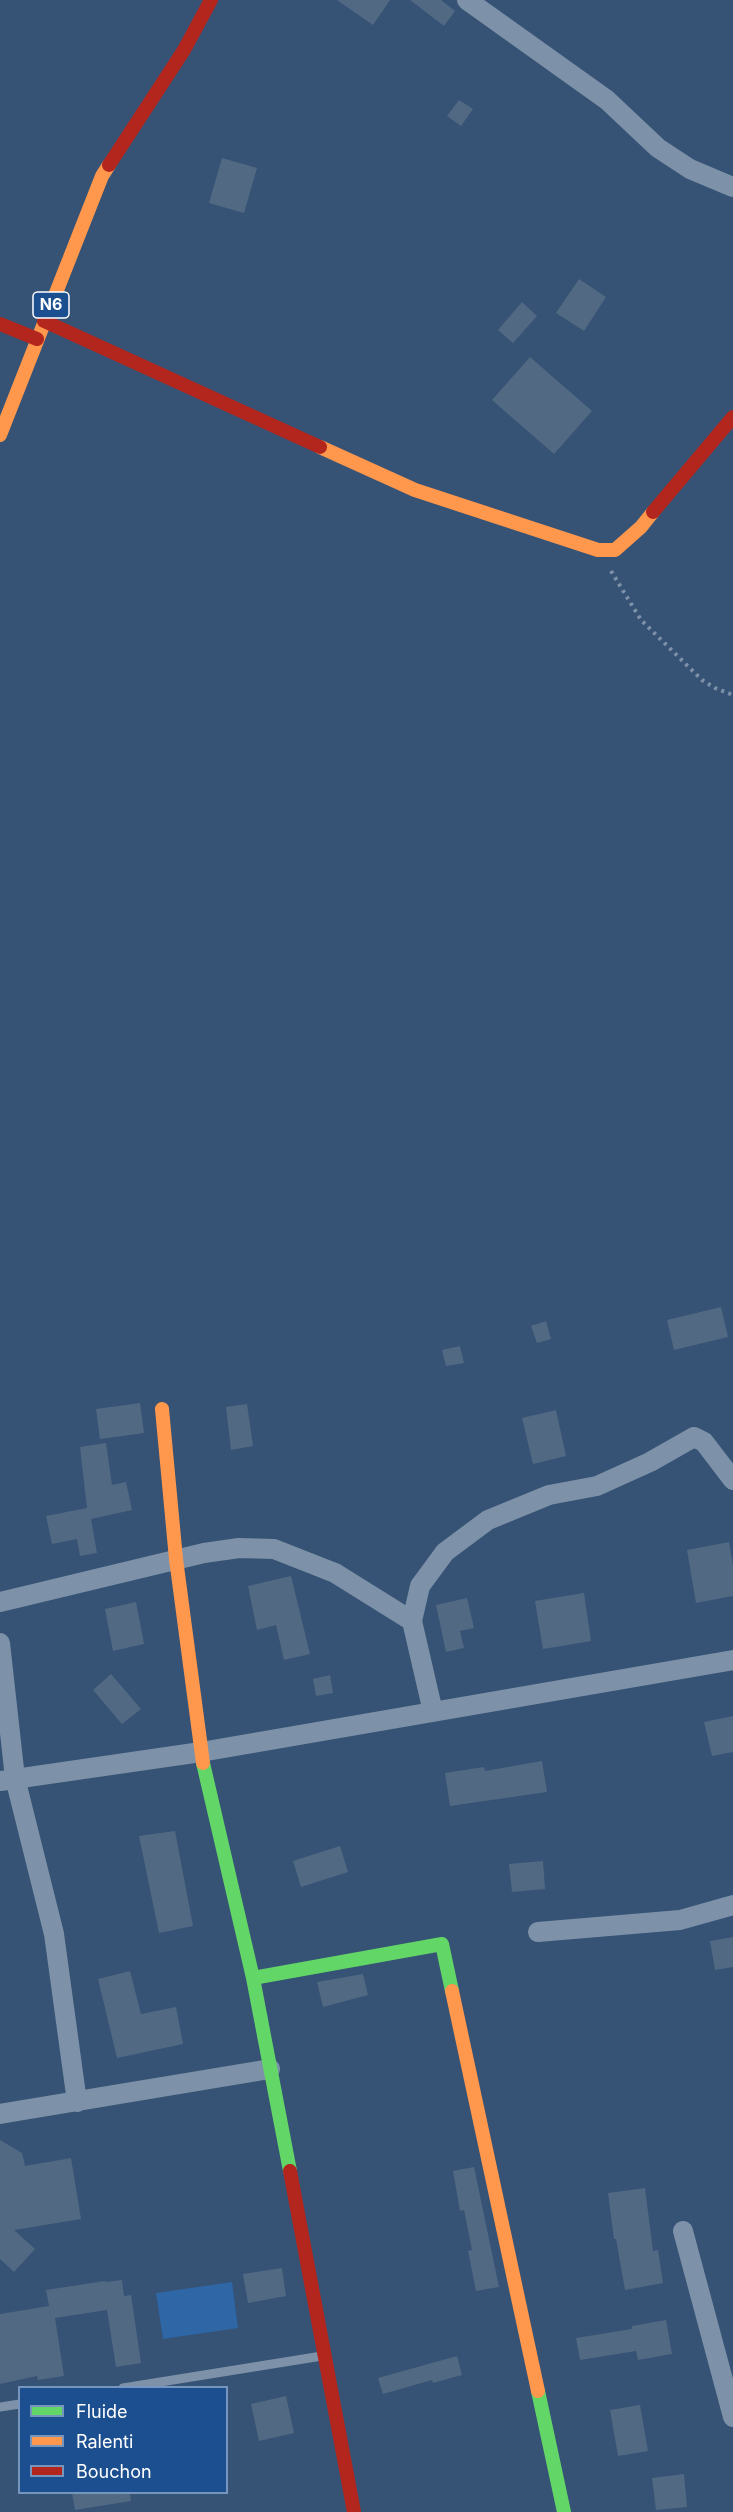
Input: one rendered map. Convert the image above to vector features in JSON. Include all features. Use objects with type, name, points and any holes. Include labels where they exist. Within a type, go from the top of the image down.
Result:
[{"type":"main road","name":"N6","points":[[0,435],[102,176],[184,50],[211,0]]},
{"type":"main road","points":[[44,321],[415,490],[598,550],[615,550],[641,527],[733,417]]},
{"type":"main road","points":[[0,324],[37,339]]},
{"type":"main road","points":[[162,1409],[177,1560],[201,1752],[253,1978],[354,2512]]},
{"type":"main road","points":[[253,1978],[442,1944],[564,2512]]},
{"type":"street","points":[[467,0],[491,7],[607,100],[658,148],[690,169],[733,187]]},
{"type":"street","points":[[433,1712],[412,1621],[420,1586],[445,1552],[488,1520],[549,1495],[597,1486],[650,1462],[694,1437],[704,1442],[733,1480]]},
{"type":"street","points":[[0,1602],[177,1560],[239,1548],[274,1549],[335,1573],[412,1621]]},
{"type":"street","points":[[0,1643],[7,1780],[54,1934],[77,2102]]},
{"type":"street","points":[[7,1780],[201,1752],[733,1660]]},
{"type":"street","points":[[538,1932],[680,1920],[733,1905]]},
{"type":"street","points":[[0,2114],[270,2069]]},
{"type":"street","points":[[683,2231],[733,2417]]},
{"type":"lane","points":[[135,2386],[325,2355]]},
{"type":"lane","points":[[0,2407],[18,2404]]},
{"type":"path","points":[[598,550],[641,620],[702,680],[733,695]]},
{"type":"shaded area","points":[[232,2282],[238,2328],[163,2339],[156,2293]]},
{"type":"building","points":[[337,0],[390,0],[373,25]]},
{"type":"building","points":[[410,0],[441,0],[455,11],[444,26]]},
{"type":"building","points":[[459,100],[473,109],[461,126],[447,116]]},
{"type":"building","points":[[222,158],[257,168],[244,213],[209,203]]},
{"type":"building","points":[[579,279],[606,297],[584,331],[556,313]]},
{"type":"building","points":[[522,302],[537,316],[513,343],[498,330]]},
{"type":"building","points":[[530,357],[592,411],[554,454],[492,400]]},
{"type":"building","points":[[721,1307],[728,1337],[674,1350],[667,1320]]},
{"type":"building","points":[[546,1321],[551,1339],[537,1343],[531,1326]]},
{"type":"building","points":[[460,1346],[464,1363],[446,1366],[442,1350]]},
{"type":"building","points":[[140,1403],[144,1433],[100,1439],[96,1409]]},
{"type":"building","points":[[247,1404],[253,1446],[231,1450],[226,1407]]},
{"type":"building","points":[[556,1410],[566,1456],[533,1464],[522,1418]]},
{"type":"building","points":[[106,1443],[112,1485],[126,1482],[132,1510],[91,1519],[97,1553],[80,1556],[77,1539],[52,1544],[46,1516],[87,1508],[80,1447]]},
{"type":"building","points":[[729,1542],[733,1565],[733,1596],[696,1603],[687,1550]]},
{"type":"building","points":[[291,1576],[310,1654],[284,1660],[276,1625],[257,1630],[248,1586]]},
{"type":"building","points":[[584,1593],[591,1641],[543,1649],[535,1601]]},
{"type":"building","points":[[467,1598],[474,1628],[460,1631],[464,1648],[446,1652],[436,1605]]},
{"type":"building","points":[[136,1602],[144,1644],[113,1651],[105,1609]]},
{"type":"building","points":[[111,1674],[141,1709],[122,1724],[93,1690]]},
{"type":"building","points":[[330,1675],[333,1693],[316,1696],[313,1679]]},
{"type":"building","points":[[733,1716],[733,1752],[712,1756],[704,1722]]},
{"type":"building","points":[[542,1761],[547,1792],[450,1806],[445,1773],[484,1767],[485,1771]]},
{"type":"building","points":[[175,1831],[193,1926],[159,1933],[139,1836]]},
{"type":"building","points":[[340,1846],[348,1872],[301,1887],[293,1861]]},
{"type":"building","points":[[543,1861],[545,1889],[512,1892],[509,1864]]},
{"type":"building","points":[[733,1937],[733,1967],[715,1970],[710,1941]]},
{"type":"building","points":[[130,1971],[141,2014],[176,2007],[183,2044],[117,2058],[98,1979]]},
{"type":"building","points":[[363,1974],[368,1995],[323,2007],[317,1982]]},
{"type":"building","points":[[0,2140],[22,2153],[25,2166],[71,2158],[81,2219],[14,2230],[35,2249],[14,2272],[0,2259]]},
{"type":"building","points":[[474,2167],[499,2287],[476,2291],[468,2251],[472,2250],[464,2210],[460,2211],[453,2171]]},
{"type":"building","points":[[645,2188],[653,2251],[658,2250],[663,2283],[625,2290],[616,2239],[614,2239],[608,2193]]},
{"type":"building","points":[[282,2268],[286,2296],[248,2303],[243,2274]]},
{"type":"building","points":[[122,2280],[124,2296],[131,2295],[141,2363],[116,2367],[107,2310],[55,2318],[64,2376],[38,2380],[37,2376],[0,2384],[0,2314],[49,2306],[46,2290]]},
{"type":"building","points":[[666,2320],[672,2354],[638,2360],[636,2351],[580,2360],[576,2338],[632,2329],[632,2326]]},
{"type":"building","points":[[457,2356],[462,2375],[433,2383],[432,2380],[383,2394],[378,2378]]},
{"type":"building","points":[[286,2396],[294,2433],[259,2441],[251,2404]]},
{"type":"building","points":[[640,2405],[648,2451],[618,2456],[610,2410]]},
{"type":"building","points":[[684,2474],[687,2507],[656,2510],[652,2478]]},
{"type":"building","points":[[72,2494],[130,2494],[131,2501],[75,2510]]},
{"type":"traffic: fast","points":[[203,1763],[253,1978],[290,2171]]},
{"type":"traffic: fast","points":[[253,1978],[442,1944],[452,1991]]},
{"type":"traffic: fast","points":[[538,2391],[564,2512]]},
{"type":"traffic: slow","points":[[0,435],[102,176],[109,165]]},
{"type":"traffic: slow","points":[[320,447],[415,490],[598,550],[615,550],[641,527],[653,512]]},
{"type":"traffic: slow","points":[[162,1409],[176,1559],[203,1763]]},
{"type":"traffic: slow","points":[[452,1991],[538,2391]]},
{"type":"traffic: jam","points":[[109,165],[184,50],[211,0]]},
{"type":"traffic: jam","points":[[44,321],[320,447]]},
{"type":"traffic: jam","points":[[0,324],[37,339]]},
{"type":"traffic: jam","points":[[653,512],[733,417]]},
{"type":"traffic: jam","points":[[290,2171],[354,2512]]}]
